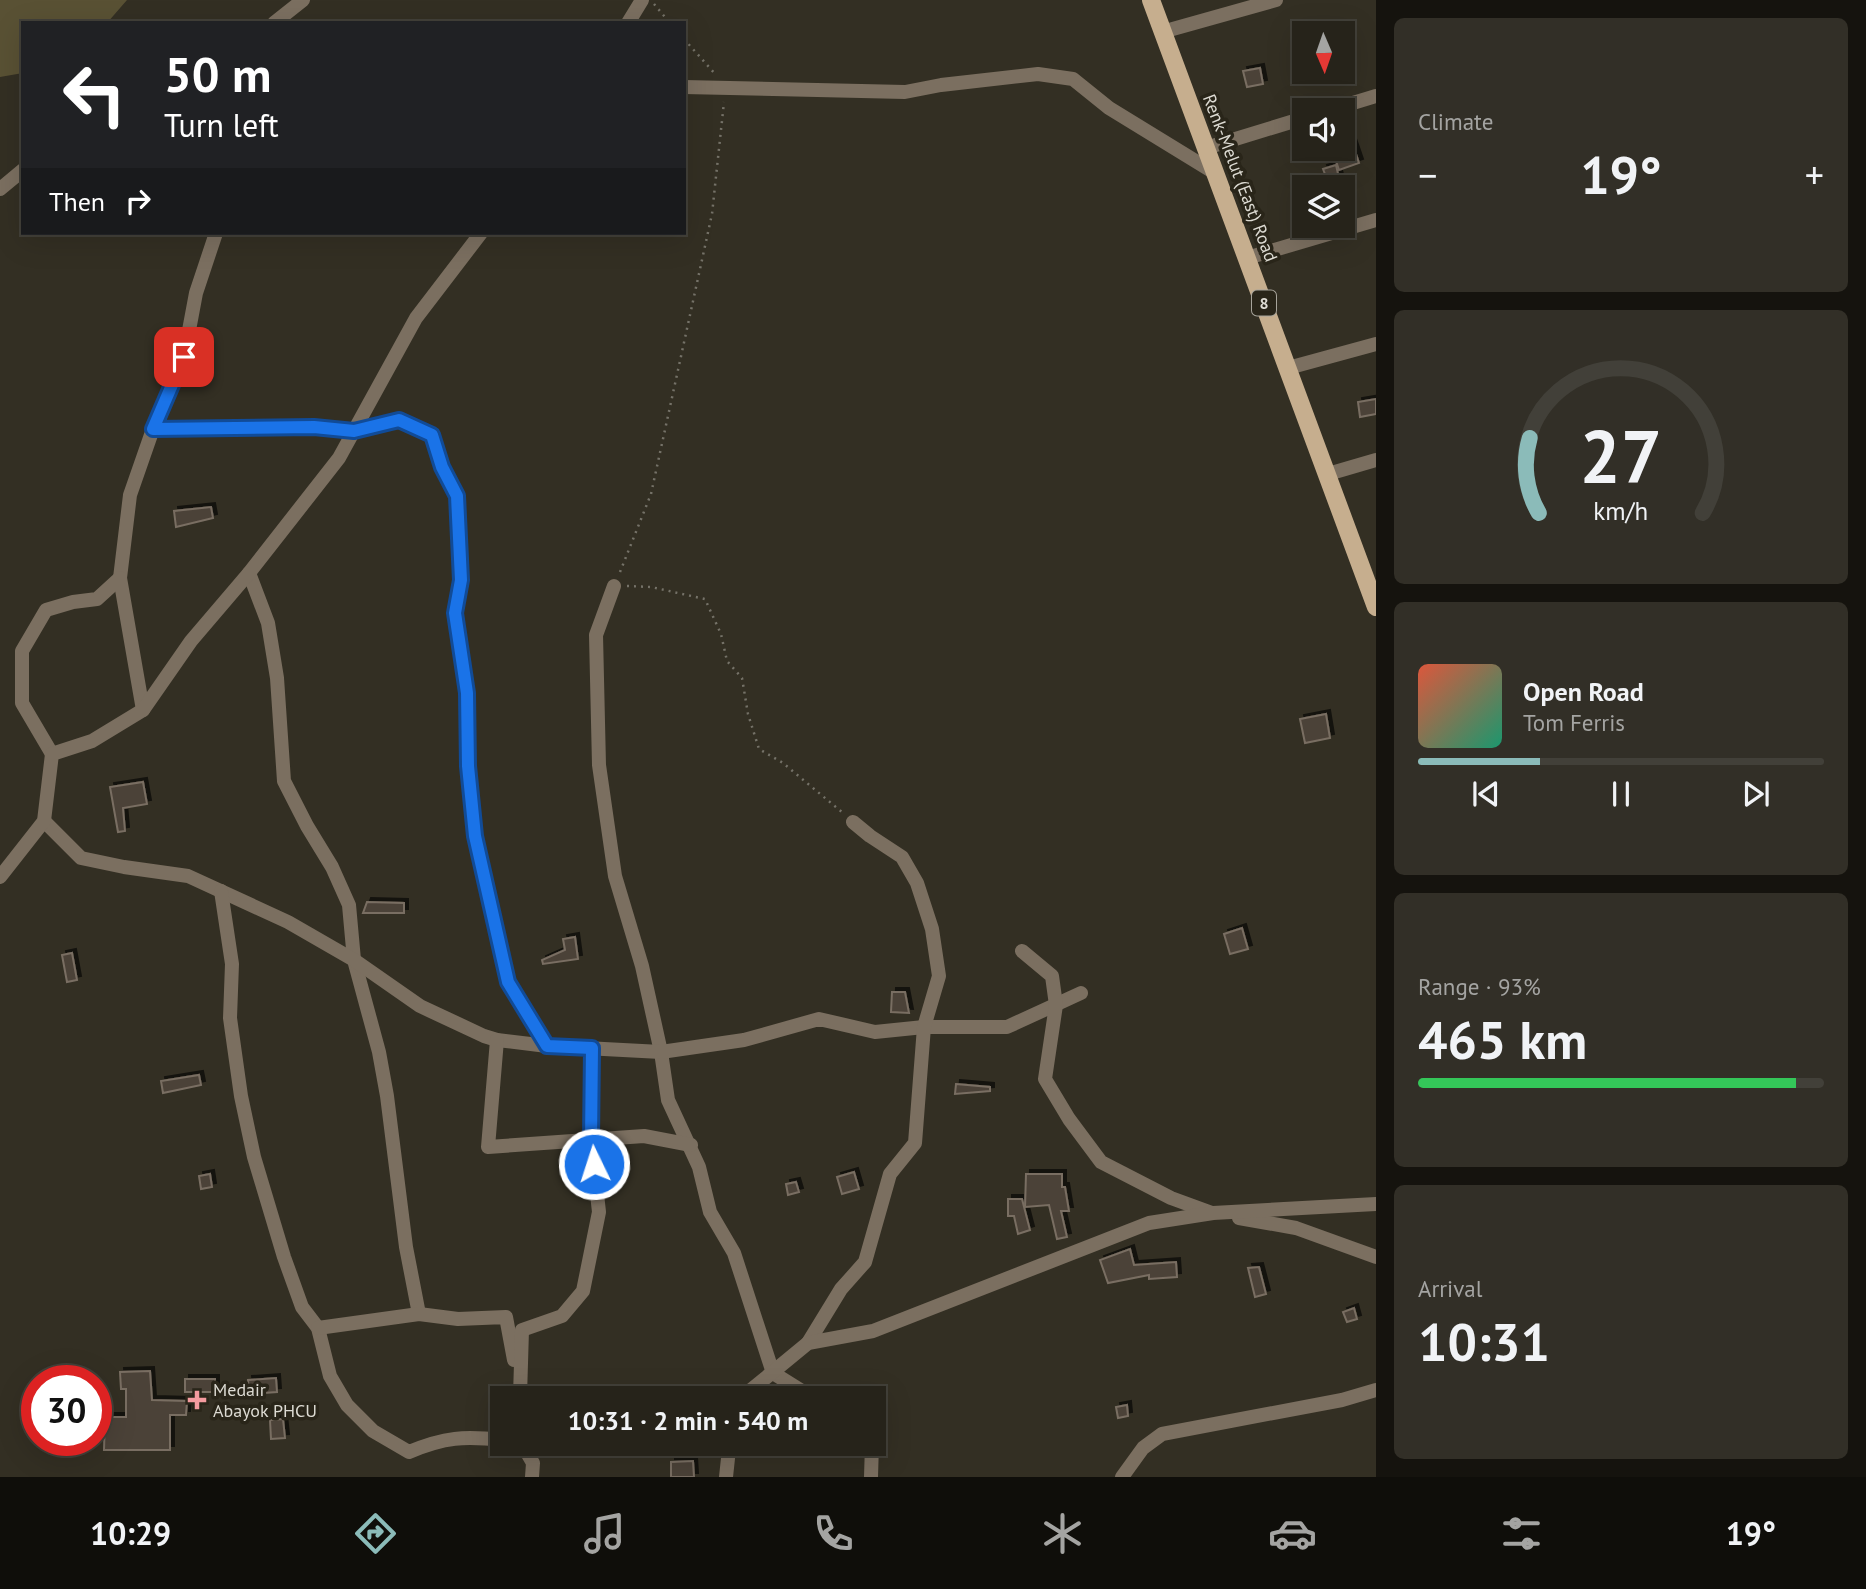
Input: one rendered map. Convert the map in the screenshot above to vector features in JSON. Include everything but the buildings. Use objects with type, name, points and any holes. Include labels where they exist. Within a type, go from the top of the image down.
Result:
[{"type":"main road","name":"Renk-Melut (East) Road","points":[[1151,0],[1328,474],[1370,572],[1376,607]]},
{"type":"street","points":[[629,21],[642,0]]},
{"type":"street","points":[[1162,32],[1276,0]]},
{"type":"street","points":[[277,21],[298,4]]},
{"type":"street","points":[[287,21],[298,4]]},
{"type":"street","points":[[686,87],[905,92],[941,85],[1038,74],[1073,79],[1109,107],[1215,173]]},
{"type":"street","points":[[1355,102],[1376,96]]},
{"type":"street","points":[[1206,148],[1292,122]]},
{"type":"street","points":[[0,189],[21,172]]},
{"type":"street","points":[[1247,258],[1376,220]]},
{"type":"street","points":[[143,710],[120,578],[130,495],[153,429],[184,357],[196,293],[215,235]]},
{"type":"street","points":[[52,754],[92,741],[143,710],[191,640],[249,573],[339,458],[416,318],[479,235]]},
{"type":"street","points":[[1289,368],[1376,344]]},
{"type":"street","points":[[153,429],[314,427],[354,431],[399,420],[432,435],[442,467],[457,496],[461,580],[455,613],[467,693],[468,766],[475,836],[508,982],[547,1046]]},
{"type":"street","points":[[1328,474],[1376,460]]},
{"type":"street","points":[[249,573],[268,623],[277,678],[284,781],[332,867],[349,905],[354,960],[381,1063],[405,1247],[419,1314]]},
{"type":"street","points":[[0,877],[44,821],[52,754],[22,703],[22,651],[46,610],[73,602],[97,599],[120,578]]},
{"type":"street","points":[[614,586],[596,635],[599,765],[615,876],[642,966],[661,1052],[668,1100],[691,1145],[710,1212],[734,1253],[773,1373],[794,1386]]},
{"type":"street","points":[[44,821],[81,858],[188,876],[288,922],[354,960],[420,1006],[497,1040],[547,1046],[661,1052],[744,1040],[819,1019],[875,1032],[924,1027],[1007,1027],[1082,993]]},
{"type":"street","points":[[761,1386],[808,1343],[841,1289],[865,1262],[890,1174],[915,1143],[924,1027],[939,976],[932,929],[917,883],[902,857],[853,822]]},
{"type":"street","points":[[221,891],[232,964],[230,1018],[254,1157],[302,1307],[318,1328],[330,1376],[347,1405],[373,1431],[409,1452],[429,1443],[467,1436],[490,1439]]},
{"type":"street","points":[[1022,951],[1052,976],[1056,1005],[1045,1079],[1101,1162],[1171,1198],[1213,1213],[1296,1228],[1376,1257]]},
{"type":"street","points":[[497,1040],[488,1147],[644,1136],[691,1145]]},
{"type":"street","points":[[521,1386],[522,1330],[562,1316],[583,1291],[599,1212],[591,1140],[592,1048]]},
{"type":"street","points":[[808,1343],[873,1331],[1149,1223],[1213,1213],[1376,1203]]},
{"type":"street","points":[[318,1328],[419,1314],[458,1319],[506,1317],[519,1386]]},
{"type":"street","points":[[1122,1477],[1143,1448],[1162,1434],[1342,1400],[1376,1390]]},
{"type":"street","points":[[529,1456],[533,1463],[532,1477]]},
{"type":"street","points":[[726,1477],[728,1456]]},
{"type":"street","points":[[871,1477],[872,1456]]},
{"type":"path","points":[[651,0],[668,21]]},
{"type":"path","points":[[686,41],[726,86],[712,214],[651,494],[614,586],[651,587],[705,599],[721,634],[727,661],[742,678],[748,714],[759,749],[783,763],[853,822]]},
{"type":"shaded area","points":[[0,0],[127,0],[109,21],[21,21],[21,73],[0,77]]},
{"type":"place","name":"Medair Abayok PHCU","points":[[197,1400]]},
{"type":"route","points":[[184,357],[153,429],[314,427],[354,431],[399,420],[432,435],[442,467],[457,496],[461,580],[455,613],[467,693],[468,766],[475,836],[493,921],[508,982],[547,1046],[592,1048],[591,1140],[594,1164]]}]
